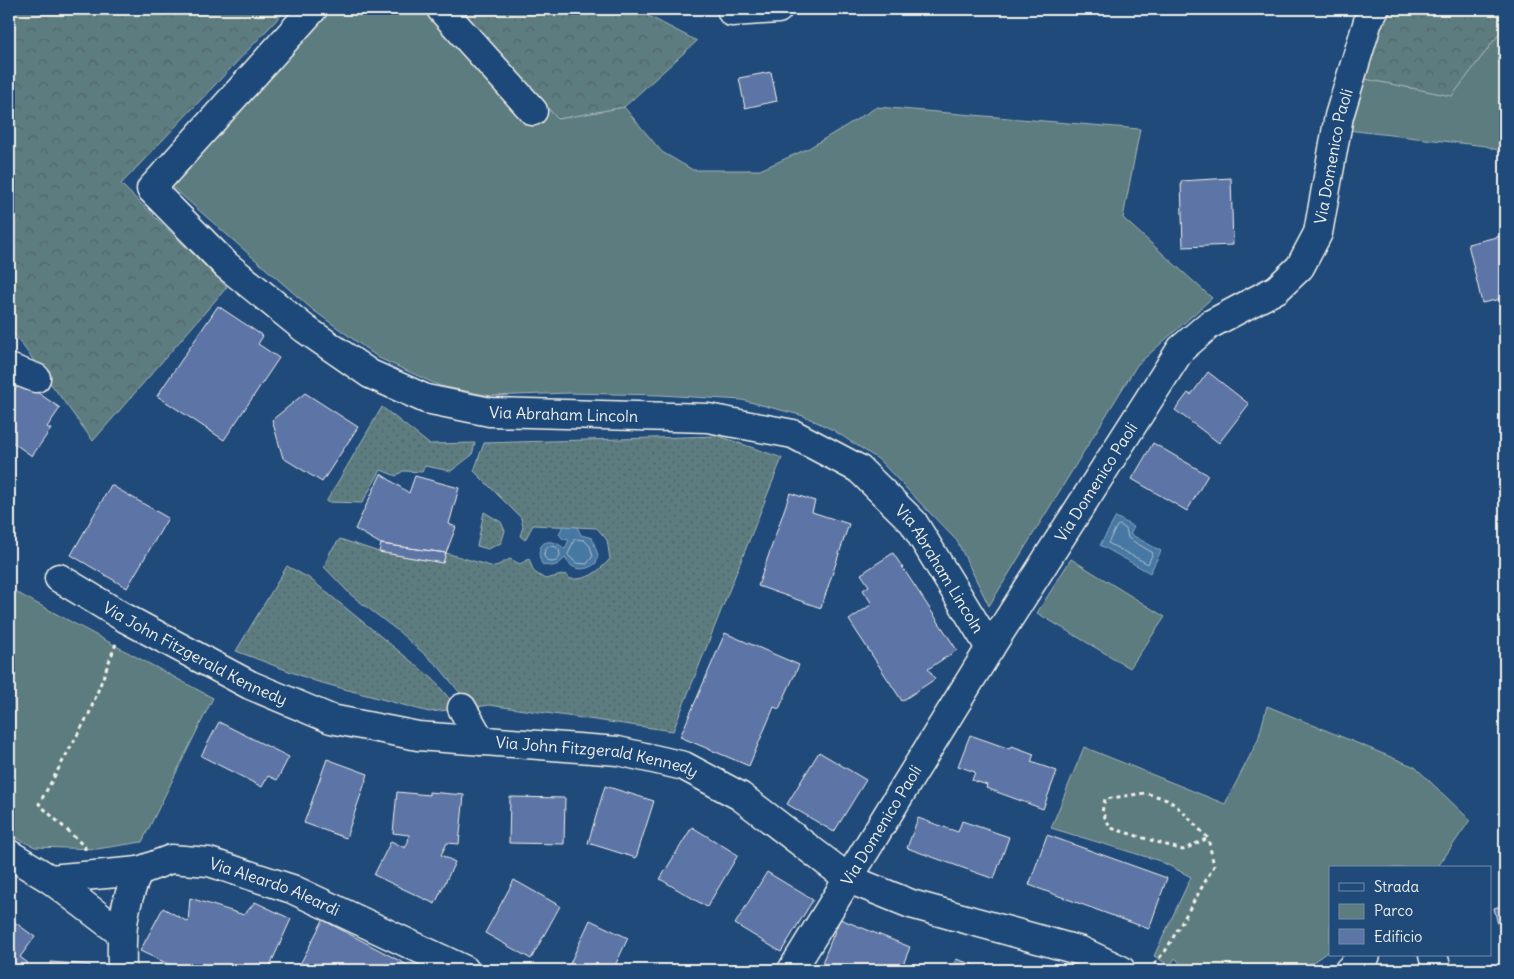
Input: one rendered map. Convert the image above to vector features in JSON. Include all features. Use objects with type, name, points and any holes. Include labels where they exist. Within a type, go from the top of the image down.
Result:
[{"type":"street","name":"Via Abraham Lincoln","points":[[313,9],[151,189],[233,271],[304,329],[378,377],[426,399],[490,412],[718,420],[793,434],[859,469],[913,522],[990,648]]},
{"type":"street","points":[[441,9],[533,111]]},
{"type":"street","points":[[732,12],[778,9]]},
{"type":"street","name":"Via Domenico Paoli","points":[[792,970],[990,648],[1181,349],[1209,325],[1277,289],[1300,267],[1318,233],[1339,116],[1368,21],[1375,9]]},
{"type":"street","points":[[9,368],[36,378]]},
{"type":"street","name":"Via John Fitzgerald Kennedy","points":[[58,578],[125,618],[250,685],[331,719],[418,736],[618,751],[684,766],[740,796],[849,879],[911,904],[1081,951],[1121,970]]},
{"type":"street","points":[[462,708],[481,740]]},
{"type":"street","points":[[9,854],[50,879],[121,933]]},
{"type":"street","name":"Via Aleardo Aleardi","points":[[50,879],[139,871],[171,859],[209,862],[292,889],[465,970]]},
{"type":"street","points":[[122,970],[121,933],[128,895],[139,871]]},
{"type":"street","points":[[1349,970],[1365,956]]},
{"type":"street","points":[[1434,956],[1437,970]]},
{"type":"path","points":[[85,876],[84,847],[39,804],[88,714],[125,618]]},
{"type":"path","points":[[1150,970],[1166,950],[1214,866],[1208,838],[1181,810],[1166,799],[1145,793],[1105,799],[1102,812],[1111,828],[1182,850],[1208,838]]},
{"type":"green space","points":[[9,9],[287,9],[121,184],[227,287],[93,441],[9,327]]},
{"type":"green space","points":[[320,9],[455,9],[558,119],[624,107],[662,152],[693,170],[760,170],[809,148],[877,107],[1140,129],[1123,218],[1212,298],[1137,365],[989,606],[957,541],[878,459],[833,430],[804,416],[742,400],[661,395],[568,393],[491,396],[440,386],[379,358],[313,310],[170,185],[190,169],[182,161]]},
{"type":"green space","points":[[455,9],[635,9],[697,41],[624,107],[558,119]]},
{"type":"green space","points":[[1385,9],[1505,9],[1505,26],[1452,96],[1360,78]]},
{"type":"green space","points":[[1505,26],[1505,153],[1486,146],[1347,130],[1360,78],[1452,96]]},
{"type":"green space","points":[[382,407],[429,444],[475,443],[472,455],[451,471],[425,466],[422,472],[403,471],[396,476],[381,470],[362,503],[326,502]]},
{"type":"green space","points":[[719,436],[782,458],[673,731],[489,705],[477,707],[460,693],[439,667],[398,631],[351,595],[324,567],[330,552],[340,539],[379,552],[443,563],[446,553],[494,567],[510,559],[520,564],[529,559],[534,572],[545,579],[566,574],[570,579],[587,577],[596,572],[610,559],[607,540],[597,528],[533,525],[525,540],[520,536],[523,527],[521,518],[474,471],[484,443]]},
{"type":"green space","points":[[484,512],[501,522],[505,531],[501,543],[488,549],[477,546]]},
{"type":"green space","points":[[1071,559],[1165,617],[1130,668],[1037,613]]},
{"type":"green space","points":[[287,566],[309,578],[433,679],[458,709],[429,712],[315,681],[236,651]]},
{"type":"green space","points":[[10,589],[213,698],[142,842],[97,849],[35,847],[9,835]]},
{"type":"green space","points":[[1267,706],[1415,767],[1470,820],[1438,866],[1329,866],[1329,951],[1302,970],[1186,970],[1175,958],[1170,966],[1154,956],[1191,877],[1160,861],[1051,828],[1084,747],[1225,804],[1258,740]]},
{"type":"water","points":[[1116,517],[1134,527],[1130,534],[1161,551],[1150,573],[1100,545]]},
{"type":"water","points":[[563,526],[577,527],[581,535],[592,538],[598,555],[596,563],[583,569],[571,566],[565,558],[555,566],[542,564],[539,551],[544,543],[553,542],[565,549],[569,540],[563,539],[559,534]]},
{"type":"building","points":[[771,72],[777,101],[745,108],[739,78]]},
{"type":"building","points":[[1231,178],[1233,245],[1183,247],[1181,181]]},
{"type":"building","points":[[1505,235],[1505,298],[1482,303],[1468,244]]},
{"type":"building","points":[[218,306],[263,336],[258,344],[279,358],[224,440],[157,396]]},
{"type":"building","points":[[1208,372],[1249,404],[1219,443],[1175,410],[1188,393],[1191,395]]},
{"type":"building","points":[[21,381],[60,408],[47,427],[51,429],[32,456],[9,440],[9,399]]},
{"type":"building","points":[[305,393],[358,427],[322,482],[283,458],[272,420]]},
{"type":"building","points":[[1153,443],[1208,475],[1187,511],[1132,479]]},
{"type":"building","points":[[381,474],[409,493],[415,476],[459,488],[449,524],[456,527],[446,553],[381,544],[355,529]]},
{"type":"building","points":[[111,485],[168,518],[127,588],[71,555]]},
{"type":"building","points":[[790,493],[815,501],[812,512],[849,524],[821,608],[758,586]]},
{"type":"building","points":[[381,544],[446,553],[443,563],[379,552]]},
{"type":"building","points":[[893,553],[957,650],[928,669],[935,679],[902,701],[849,620],[872,604],[863,590],[869,586],[861,574]]},
{"type":"building","points":[[725,633],[799,665],[779,709],[774,707],[749,766],[680,737]]},
{"type":"building","points":[[219,722],[289,757],[277,780],[268,776],[262,787],[201,756]]},
{"type":"building","points":[[970,735],[1010,749],[1012,746],[1034,754],[1031,762],[1057,771],[1043,809],[986,788],[987,785],[972,780],[975,772],[958,766]]},
{"type":"building","points":[[819,752],[866,780],[834,832],[787,804]]},
{"type":"building","points":[[327,759],[368,774],[346,838],[304,823]]},
{"type":"building","points":[[605,786],[654,801],[636,858],[588,843]]},
{"type":"building","points":[[397,792],[429,795],[429,792],[464,795],[459,844],[447,843],[441,855],[455,862],[435,904],[374,875],[391,841],[405,848],[408,842],[409,835],[393,833]]},
{"type":"building","points":[[510,797],[565,798],[564,844],[509,843]]},
{"type":"building","points":[[918,818],[958,832],[962,821],[1009,837],[994,879],[907,848]]},
{"type":"building","points":[[692,827],[738,855],[707,907],[660,879]]},
{"type":"building","points":[[1047,835],[1167,878],[1149,929],[1029,885]]},
{"type":"building","points":[[767,872],[813,900],[781,952],[735,924]]},
{"type":"building","points":[[514,880],[560,906],[531,959],[485,933]]},
{"type":"building","points":[[190,898],[244,915],[255,902],[291,919],[268,970],[181,970],[140,951],[163,908],[188,922]]},
{"type":"building","points":[[1505,905],[1505,949],[1504,949],[1494,908]]},
{"type":"building","points":[[9,918],[35,937],[20,957],[28,963],[23,970],[9,970]]},
{"type":"building","points":[[840,919],[910,947],[901,970],[819,970]]},
{"type":"building","points":[[323,920],[413,968],[412,970],[297,970]]},
{"type":"building","points":[[590,920],[628,938],[613,970],[567,970]]},
{"type":"building","points":[[956,959],[989,970],[952,970]]},
{"type":"building","points":[[51,962],[90,965],[90,970],[51,970]]}]
